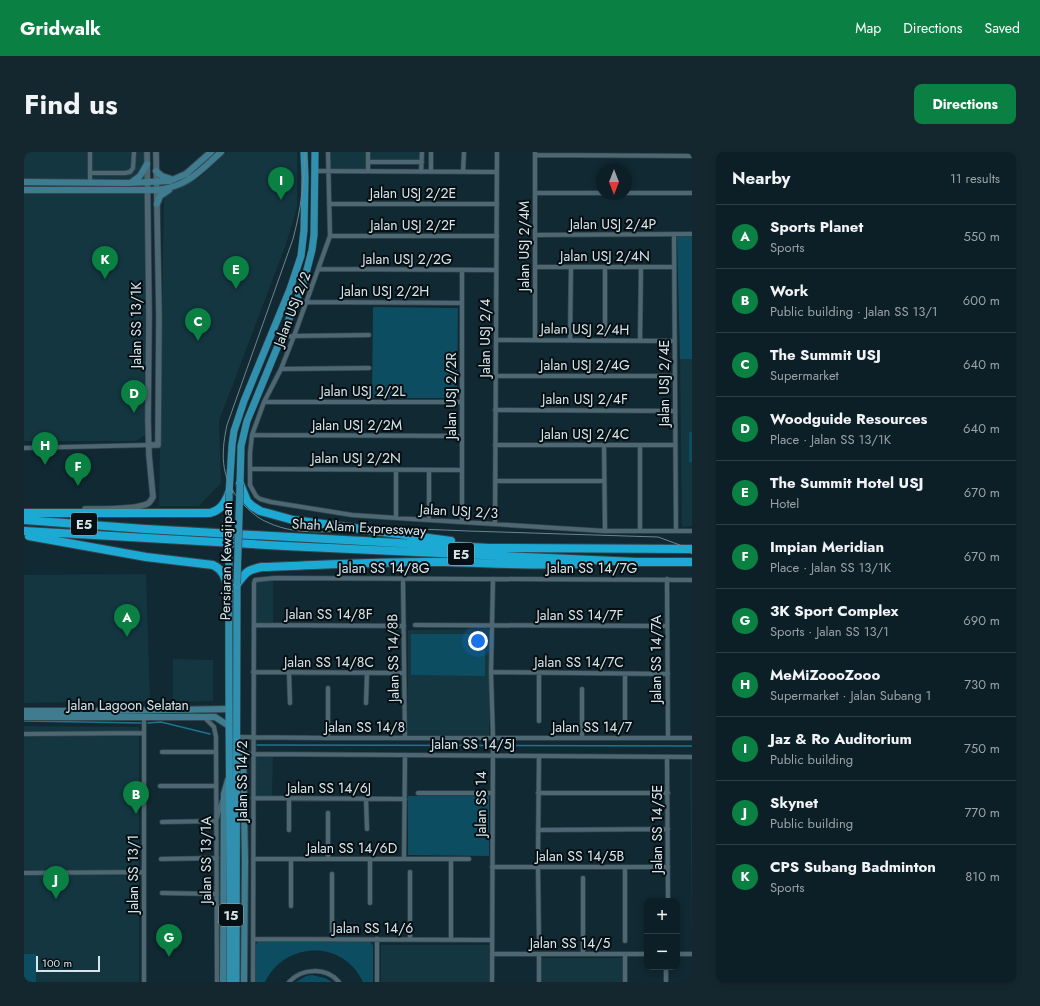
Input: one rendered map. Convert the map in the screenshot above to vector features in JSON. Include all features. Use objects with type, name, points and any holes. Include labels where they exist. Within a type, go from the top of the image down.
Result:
[{"type":"highway","points":[[240,484],[247,501],[252,506],[260,511],[294,520],[458,542],[490,548]]},
{"type":"highway","points":[[24,513],[210,513],[216,512],[222,507],[229,493]]},
{"type":"highway","name":"Shah Alam Expressway","points":[[24,520],[145,529],[490,548],[692,549]]},
{"type":"highway","name":"Shah Alam Expressway","points":[[24,531],[637,562],[692,562]]},
{"type":"highway","points":[[24,535],[146,557],[213,565],[223,573],[229,591]]},
{"type":"highway","points":[[238,584],[246,572],[250,569],[262,567],[387,562],[445,562],[545,566],[637,562]]},
{"type":"main road","points":[[24,182],[90,183],[156,182],[174,180],[192,170],[211,152]]},
{"type":"main road","points":[[157,204],[160,196],[166,191],[191,179],[221,152]]},
{"type":"main road","name":"Persiaran Kewajipan","points":[[224,980],[224,794],[230,770],[229,493],[232,445],[234,431],[244,401],[266,352],[301,256],[304,230],[304,152]]},
{"type":"main road","name":"Persiaran Kewajipan","points":[[244,982],[245,860],[243,754],[237,738],[241,446],[247,420],[303,285],[312,250],[314,235],[315,152]]},
{"type":"main road","points":[[128,182],[136,179],[147,164]]},
{"type":"main road","points":[[156,171],[162,176],[174,180]]},
{"type":"main road","points":[[24,190],[156,190],[174,187]]},
{"type":"main road","name":"Jalan Lagoon Selatan","points":[[24,710],[108,711],[229,709]]},
{"type":"main road","name":"Jalan Lagoon Selatan","points":[[24,717],[215,717],[229,726]]},
{"type":"main road","points":[[234,849],[237,738]]},
{"type":"main road","points":[[230,770],[234,849]]},
{"type":"main road","name":"15","points":[[230,982],[234,849]]},
{"type":"main road","name":"15","points":[[234,849],[236,982]]},
{"type":"street","points":[[90,152],[90,183]]},
{"type":"street","points":[[90,173],[130,172],[133,168],[134,152]]},
{"type":"street","name":"Jalan SS 13/1K","points":[[51,512],[136,507],[145,505],[150,502],[153,497],[149,445],[147,152]]},
{"type":"street","name":"Jalan SS 13/1K","points":[[149,445],[158,444],[159,316],[156,152]]},
{"type":"street","name":"Jalan USJ 2/2","points":[[250,469],[252,435],[264,402],[281,369],[294,336],[330,236],[328,152]]},
{"type":"street","points":[[368,152],[368,172]]},
{"type":"street","points":[[422,152],[422,172]]},
{"type":"street","points":[[431,152],[431,172]]},
{"type":"street","points":[[464,152],[464,172]]},
{"type":"street","name":"Jalan USJ 2/4","points":[[495,524],[497,152]]},
{"type":"street","points":[[535,153],[692,156]]},
{"type":"street","name":"Jalan USJ 2/4M","points":[[535,153],[535,340]]},
{"type":"street","points":[[368,162],[422,162]]},
{"type":"street","points":[[315,171],[497,172]]},
{"type":"street","points":[[535,193],[596,193]]},
{"type":"street","points":[[632,193],[692,193]]},
{"type":"street","name":"Jalan USJ 2/2E","points":[[329,204],[497,204]]},
{"type":"street","name":"Jalan USJ 2/4E","points":[[674,234],[676,531]]},
{"type":"street","name":"Jalan USJ 2/4P","points":[[535,235],[692,234]]},
{"type":"street","name":"Jalan USJ 2/2F","points":[[330,236],[497,236]]},
{"type":"street","name":"Jalan USJ 2/4N","points":[[535,267],[674,267]]},
{"type":"street","points":[[570,340],[571,267]]},
{"type":"street","points":[[605,267],[605,341]]},
{"type":"street","points":[[640,341],[641,267]]},
{"type":"street","name":"Jalan USJ 2/2G","points":[[318,269],[496,270]]},
{"type":"street","name":"Jalan USJ 2/2R","points":[[462,270],[462,522]]},
{"type":"street","name":"Jalan USJ 2/2H","points":[[307,302],[462,303]]},
{"type":"street","points":[[282,338],[294,336],[369,335]]},
{"type":"street","name":"Jalan USJ 2/4H","points":[[496,340],[675,341]]},
{"type":"street","points":[[281,369],[369,368]]},
{"type":"street","name":"Jalan USJ 2/4G","points":[[496,376],[675,376]]},
{"type":"street","points":[[148,387],[158,387]]},
{"type":"street","name":"Jalan USJ 2/2L","points":[[264,402],[462,402]]},
{"type":"street","name":"Jalan USJ 2/4F","points":[[495,410],[675,411]]},
{"type":"street","name":"Jalan USJ 2/2M","points":[[252,435],[462,436]]},
{"type":"street","points":[[24,448],[149,445]]},
{"type":"street","points":[[604,445],[605,531]]},
{"type":"street","points":[[640,445],[640,531]]},
{"type":"street","name":"Jalan USJ 2/4C","points":[[495,446],[676,445]]},
{"type":"street","name":"Jalan USJ 2/2N","points":[[250,469],[462,470]]},
{"type":"street","name":"Jalan USJ 2/3","points":[[250,469],[252,490],[260,499],[324,511],[396,518],[605,531],[692,531]]},
{"type":"street","points":[[396,470],[396,518]]},
{"type":"street","points":[[429,470],[429,520]]},
{"type":"street","points":[[495,482],[604,481]]},
{"type":"street","name":"Jalan SS 14/8G","points":[[255,580],[275,578],[493,579]]},
{"type":"street","name":"Jalan SS 14/8B","points":[[403,579],[405,738]]},
{"type":"street","name":"Jalan SS 14/7G","points":[[493,579],[692,580]]},
{"type":"street","name":"Jalan SS 14","points":[[492,982],[493,742],[491,672],[493,579]]},
{"type":"street","name":"Jalan SS 14/7A","points":[[667,579],[668,738]]},
{"type":"street","name":"Jalan SS 14/2","points":[[253,982],[253,737],[255,580]]},
{"type":"street","name":"Jalan SS 14/8F","points":[[254,625],[404,626]]},
{"type":"street","name":"Jalan SS 14/7F","points":[[415,625],[667,626]]},
{"type":"street","name":"Jalan SS 14/8C","points":[[254,672],[404,673]]},
{"type":"street","points":[[289,672],[290,703]]},
{"type":"street","name":"Jalan SS 14/7C","points":[[491,672],[668,674]]},
{"type":"street","points":[[366,702],[367,673]]},
{"type":"street","points":[[539,673],[539,721]]},
{"type":"street","points":[[625,674],[625,722]]},
{"type":"street","points":[[328,688],[328,738]]},
{"type":"street","points":[[582,689],[582,738]]},
{"type":"street","name":"Jalan SS 13/1","points":[[144,717],[144,982]]},
{"type":"street","name":"Jalan SS 13/1A","points":[[204,717],[214,727],[216,737],[217,982]]},
{"type":"street","points":[[24,734],[144,734]]},
{"type":"street","name":"Jalan SS 14/8","points":[[237,738],[405,738],[493,742]]},
{"type":"street","name":"Jalan SS 14/7","points":[[493,742],[582,738],[692,738]]},
{"type":"street","points":[[162,752],[216,752]]},
{"type":"street","name":"Jalan SS 14/5J","points":[[243,754],[692,757]]},
{"type":"street","points":[[404,859],[405,755]]},
{"type":"street","points":[[538,856],[539,756]]},
{"type":"street","name":"Jalan SS 14/5E","points":[[667,757],[668,898]]},
{"type":"street","points":[[160,786],[216,786]]},
{"type":"street","points":[[418,793],[492,793]]},
{"type":"street","points":[[538,793],[668,793]]},
{"type":"street","points":[[162,822],[216,821],[224,794]]},
{"type":"street","name":"Jalan SS 14/6J","points":[[253,798],[405,799]]},
{"type":"street","points":[[289,798],[289,830]]},
{"type":"street","points":[[366,799],[367,829]]},
{"type":"street","points":[[328,813],[328,859]]},
{"type":"street","points":[[538,830],[668,829]]},
{"type":"street","points":[[161,859],[217,858]]},
{"type":"street","name":"Jalan SS 14/6D","points":[[253,859],[469,859]]},
{"type":"street","points":[[291,859],[291,906]]},
{"type":"street","points":[[370,859],[370,903]]},
{"type":"street","points":[[450,940],[451,859]]},
{"type":"street","name":"Jalan SS 14/5B","points":[[492,867],[668,867]]},
{"type":"street","points":[[538,867],[540,941]]},
{"type":"street","points":[[625,867],[625,941]]},
{"type":"street","points":[[24,873],[144,872]]},
{"type":"street","points":[[410,872],[410,939]]},
{"type":"street","points":[[332,874],[332,939]]},
{"type":"street","points":[[583,878],[583,954]]},
{"type":"street","points":[[162,893],[217,894]]},
{"type":"street","name":"Jalan SS 14/6","points":[[253,939],[492,940]]},
{"type":"street","points":[[377,939],[377,982]]},
{"type":"street","name":"Jalan SS 14/5","points":[[492,954],[644,954]]},
{"type":"street","points":[[539,954],[539,982]]},
{"type":"street","points":[[625,954],[625,982]]},
{"type":"street","points":[[680,954],[692,954]]},
{"type":"street","points":[[289,982],[297,975],[314,970],[331,975],[339,982]]},
{"type":"street","points":[[666,970],[666,982]]},
{"type":"shaded area","points":[[24,152],[146,152],[147,434],[136,441],[24,441]]},
{"type":"shaded area","points":[[227,152],[297,152],[297,208],[286,244],[219,421],[221,483],[199,506],[159,506],[164,193],[198,179]]},
{"type":"shaded area","points":[[330,152],[420,152],[420,161],[367,161],[367,170],[330,169]]},
{"type":"shaded area","points":[[677,237],[692,237],[692,359],[680,359]]},
{"type":"shaded area","points":[[373,307],[458,308],[457,398],[372,398]]},
{"type":"shaded area","points":[[680,359],[692,359],[692,526],[682,527]]},
{"type":"shaded area","points":[[689,432],[692,432],[692,462],[689,462]]},
{"type":"shaded area","points":[[146,574],[150,701],[24,703],[24,575]]},
{"type":"shaded area","points":[[273,580],[273,623],[255,623],[256,582]]},
{"type":"shaded area","points":[[489,629],[489,735],[408,735],[408,630]]},
{"type":"shaded area","points":[[411,634],[485,634],[485,676],[411,675]]},
{"type":"shaded area","points":[[173,659],[213,660],[213,701],[173,702]]},
{"type":"shaded area","points":[[24,726],[139,727],[139,982],[24,982]]},
{"type":"shaded area","points":[[255,756],[273,756],[272,796],[255,796]]},
{"type":"shaded area","points":[[690,758],[692,758],[692,952]]},
{"type":"shaded area","points":[[408,796],[489,796],[489,856],[408,855]]},
{"type":"shaded area","points":[[160,932],[166,932],[167,947],[160,947]]},
{"type":"shaded area","points":[[258,942],[370,942],[373,945],[373,982],[363,982],[354,968],[342,958],[328,952],[314,950],[300,953],[286,959],[274,968],[265,982],[255,982],[255,945]]},
{"type":"shaded area","points":[[381,945],[489,945],[489,982],[381,982]]},
{"type":"shaded area","points":[[24,954],[36,954],[36,982],[24,982]]},
{"type":"shaded area","points":[[542,958],[622,958],[622,982],[541,982]]},
{"type":"shaded area","points":[[312,975],[325,978],[332,982],[296,982],[306,976]]},
{"type":"waterway","points":[[24,721],[141,723]]},
{"type":"waterway","points":[[148,723],[161,722],[210,734]]},
{"type":"waterway","points":[[257,745],[692,746]]},
{"type":"tram line","points":[[305,152],[302,196],[293,239],[227,425],[223,448],[224,468],[227,478],[231,488],[245,506],[264,521],[280,527],[309,532],[369,529],[415,529],[658,537],[680,545],[692,554]]},
{"type":"place","name":"Jaz & Ro Auditorium","points":[[281,200]]},
{"type":"place","name":"CPS Subang Badminton","points":[[105,279]]},
{"type":"place","name":"The Summit Hotel USJ","points":[[236,289]]},
{"type":"place","name":"The Summit USJ","points":[[198,341]]},
{"type":"place","name":"Woodguide Resources","points":[[134,413]]},
{"type":"place","name":"MeMiZoooZooo","points":[[45,465]]},
{"type":"place","name":"Impian Meridian","points":[[78,486]]},
{"type":"place","name":"Sports Planet","points":[[127,637]]},
{"type":"place","name":"Work","points":[[136,814]]},
{"type":"place","name":"Skynet","points":[[56,899]]},
{"type":"place","name":"3K Sport Complex","points":[[169,957]]}]
